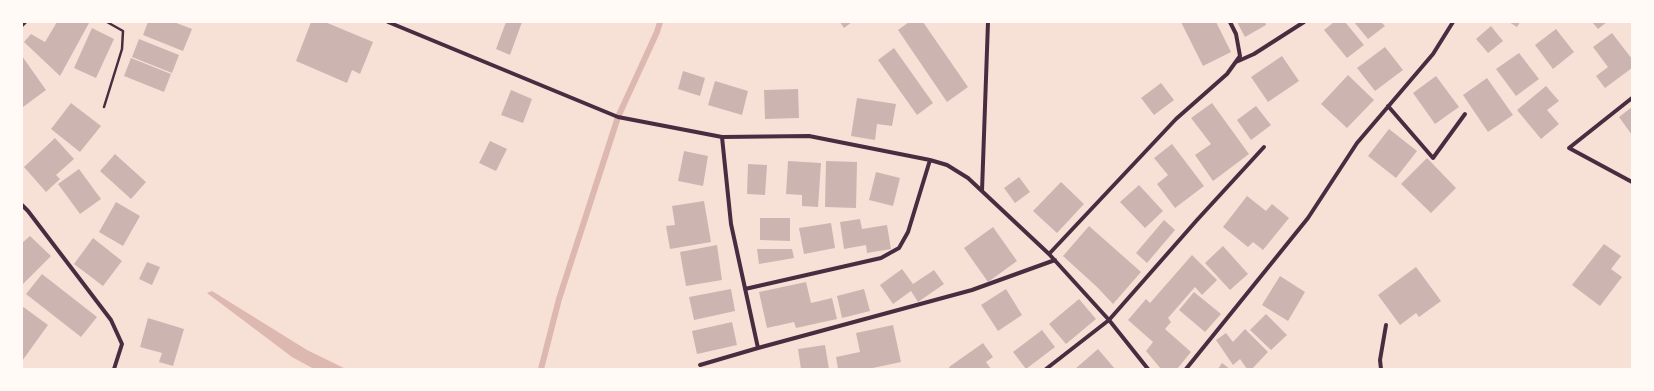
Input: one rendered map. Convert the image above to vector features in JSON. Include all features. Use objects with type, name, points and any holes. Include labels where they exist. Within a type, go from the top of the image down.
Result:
[{"type":"street","points":[[22,25],[25,22]]},
{"type":"street","points":[[388,22],[618,117],[722,136],[809,136],[930,160],[947,165],[968,178],[1055,260],[1109,320],[1148,369]]},
{"type":"street","points":[[982,191],[988,22]]},
{"type":"street","points":[[1049,254],[1176,119],[1227,74],[1240,56],[1236,34],[1230,22]]},
{"type":"street","points":[[1236,62],[1254,54],[1304,22]]},
{"type":"street","points":[[1186,369],[1308,218],[1357,143],[1433,54],[1453,22]]},
{"type":"street","points":[[1632,98],[1569,148],[1632,182]]},
{"type":"street","points":[[1388,106],[1433,158],[1465,114]]},
{"type":"street","points":[[722,136],[731,224],[758,348]]},
{"type":"street","points":[[1046,369],[1109,320],[1264,147]]},
{"type":"street","points":[[745,289],[881,258],[899,248],[908,232],[930,160]]},
{"type":"street","points":[[22,205],[111,320],[122,344],[114,369]]},
{"type":"street","points":[[700,365],[972,290],[1055,260]]},
{"type":"street","points":[[1381,369],[1380,360],[1386,324]]},
{"type":"path","points":[[104,107],[122,49],[123,31],[107,22]]},
{"type":"shaded area","points":[[212,291],[307,350],[346,369],[314,369],[292,357],[207,293]]},
{"type":"building","points":[[57,22],[89,23],[60,76],[24,42],[31,34],[45,42]]},
{"type":"building","points":[[148,22],[174,22],[192,29],[183,51],[143,35]]},
{"type":"building","points":[[311,22],[325,22],[373,42],[360,74],[352,70],[347,83],[296,61]]},
{"type":"building","points":[[506,22],[522,22],[510,55],[496,49]]},
{"type":"building","points":[[840,22],[852,22],[844,28]]},
{"type":"building","points":[[909,22],[923,22],[968,87],[947,102],[898,30]]},
{"type":"building","points":[[1181,22],[1216,22],[1231,52],[1203,66]]},
{"type":"building","points":[[1237,22],[1265,22],[1266,25],[1245,37]]},
{"type":"building","points":[[1334,22],[1345,22],[1364,45],[1347,58],[1324,30]]},
{"type":"building","points":[[1354,22],[1381,22],[1385,26],[1368,39]]},
{"type":"building","points":[[1509,22],[1520,22],[1517,27]]},
{"type":"building","points":[[1592,22],[1607,22],[1598,29]]},
{"type":"building","points":[[1491,26],[1503,41],[1488,53],[1476,39]]},
{"type":"building","points":[[92,28],[114,39],[96,78],[74,68]]},
{"type":"building","points":[[1556,29],[1574,52],[1553,69],[1535,45]]},
{"type":"building","points":[[1612,33],[1632,59],[1632,68],[1605,88],[1596,76],[1608,67],[1593,47]]},
{"type":"building","points":[[139,39],[179,55],[172,73],[132,57]]},
{"type":"building","points":[[1385,47],[1403,70],[1375,91],[1357,68]]},
{"type":"building","points":[[894,48],[933,103],[917,115],[878,60]]},
{"type":"building","points":[[1519,53],[1539,79],[1516,96],[1496,69]]},
{"type":"building","points":[[22,56],[46,90],[23,107],[22,105]]},
{"type":"building","points":[[1282,56],[1299,81],[1268,102],[1251,77]]},
{"type":"building","points":[[131,58],[171,74],[164,92],[124,76]]},
{"type":"building","points":[[683,71],[705,78],[700,96],[678,89]]},
{"type":"building","points":[[1348,75],[1374,100],[1347,128],[1321,104]]},
{"type":"building","points":[[1436,76],[1459,107],[1435,124],[1413,93]]},
{"type":"building","points":[[1487,78],[1513,115],[1488,132],[1463,95]]},
{"type":"building","points":[[715,81],[748,91],[742,115],[708,105]]},
{"type":"building","points":[[1161,83],[1174,100],[1154,115],[1141,98]]},
{"type":"building","points":[[1546,86],[1559,101],[1547,110],[1559,124],[1541,139],[1517,110]]},
{"type":"building","points":[[798,89],[799,118],[765,119],[764,90]]},
{"type":"building","points":[[511,90],[532,99],[523,123],[501,115]]},
{"type":"building","points":[[857,98],[896,104],[892,126],[877,124],[875,140],[851,136]]},
{"type":"building","points":[[71,103],[101,126],[80,152],[51,129]]},
{"type":"building","points":[[1212,103],[1249,154],[1213,181],[1195,155],[1211,144],[1191,118]]},
{"type":"building","points":[[1256,106],[1271,125],[1251,140],[1237,120]]},
{"type":"building","points":[[1632,107],[1632,135],[1619,117]]},
{"type":"building","points":[[1389,129],[1417,151],[1396,178],[1368,156]]},
{"type":"building","points":[[55,138],[74,159],[56,175],[60,179],[46,192],[24,167]]},
{"type":"building","points":[[490,141],[507,149],[496,171],[479,163]]},
{"type":"building","points":[[1172,144],[1204,186],[1175,208],[1157,184],[1168,175],[1154,158]]},
{"type":"building","points":[[684,151],[708,156],[703,186],[678,181]]},
{"type":"building","points":[[115,154],[146,182],[131,199],[100,171]]},
{"type":"building","points":[[1427,158],[1456,188],[1431,213],[1401,184]]},
{"type":"building","points":[[788,161],[821,163],[818,207],[802,206],[802,195],[786,194]]},
{"type":"building","points":[[826,161],[857,162],[856,208],[825,207]]},
{"type":"building","points":[[748,164],[767,165],[765,195],[747,194]]},
{"type":"building","points":[[79,169],[101,199],[80,214],[58,184]]},
{"type":"building","points":[[876,172],[900,178],[893,206],[869,200]]},
{"type":"building","points":[[1019,177],[1030,192],[1015,203],[1004,188]]},
{"type":"building","points":[[1061,182],[1084,204],[1057,233],[1033,211]]},
{"type":"building","points":[[1139,185],[1163,211],[1145,228],[1120,202]]},
{"type":"building","points":[[1247,196],[1266,211],[1272,204],[1289,218],[1263,250],[1253,242],[1248,247],[1223,227]]},
{"type":"building","points":[[704,201],[711,242],[670,249],[666,226],[675,225],[672,206]]},
{"type":"building","points":[[116,202],[140,216],[123,246],[99,232]]},
{"type":"building","points":[[760,218],[790,218],[790,241],[760,240]]},
{"type":"building","points":[[860,219],[862,229],[887,225],[891,249],[867,253],[866,245],[844,249],[840,222]]},
{"type":"building","points":[[1164,220],[1175,230],[1147,263],[1136,253]]},
{"type":"building","points":[[831,223],[835,248],[804,254],[799,228]]},
{"type":"building","points":[[1089,226],[1141,272],[1113,304],[1063,256]]},
{"type":"building","points":[[993,227],[1017,261],[988,282],[964,248]]},
{"type":"building","points":[[30,236],[51,256],[22,285],[22,243]]},
{"type":"building","points":[[93,238],[122,261],[103,286],[74,264]]},
{"type":"building","points":[[1604,244],[1621,256],[1611,269],[1622,277],[1600,306],[1572,285]]},
{"type":"building","points":[[717,245],[722,280],[686,286],[680,252]]},
{"type":"building","points":[[1223,246],[1248,274],[1230,290],[1205,263]]},
{"type":"building","points":[[757,249],[792,249],[794,258],[759,264]]},
{"type":"building","points":[[1192,255],[1217,280],[1202,295],[1195,287],[1168,318],[1171,322],[1165,329],[1191,352],[1177,369],[1161,369],[1146,351],[1153,342],[1128,320],[1146,299],[1150,303]]},
{"type":"building","points":[[147,262],[160,267],[152,285],[139,279]]},
{"type":"building","points":[[1416,267],[1441,301],[1419,317],[1416,313],[1400,325],[1378,295]]},
{"type":"building","points":[[902,269],[913,284],[934,270],[944,284],[918,302],[911,291],[893,304],[880,285]]},
{"type":"building","points":[[42,274],[97,317],[81,337],[26,294]]},
{"type":"building","points":[[1280,276],[1305,292],[1288,321],[1262,305]]},
{"type":"building","points":[[806,282],[811,303],[832,298],[837,319],[796,328],[794,322],[767,328],[759,292]]},
{"type":"building","points":[[731,289],[735,311],[694,320],[689,297]]},
{"type":"building","points":[[864,289],[870,311],[842,318],[837,296]]},
{"type":"building","points":[[1006,289],[1022,315],[998,331],[981,305]]},
{"type":"building","points":[[1194,292],[1221,314],[1205,332],[1179,310]]},
{"type":"building","points":[[1079,299],[1096,319],[1066,344],[1049,324]]},
{"type":"building","points":[[22,306],[48,325],[22,361]]},
{"type":"building","points":[[1266,314],[1287,335],[1271,350],[1250,330]]},
{"type":"building","points":[[148,318],[184,329],[173,366],[159,362],[162,353],[140,347]]},
{"type":"building","points":[[732,322],[737,345],[697,354],[692,331]]},
{"type":"building","points":[[893,325],[901,362],[868,369],[838,369],[836,357],[860,352],[856,333]]},
{"type":"building","points":[[1245,329],[1268,352],[1252,369],[1247,369],[1240,359],[1233,365],[1216,340],[1226,333],[1233,342]]},
{"type":"building","points":[[1042,330],[1055,347],[1026,369],[1013,352]]},
{"type":"building","points":[[983,343],[993,357],[986,362],[991,369],[950,369],[949,367]]},
{"type":"building","points":[[825,345],[829,369],[801,369],[798,349]]},
{"type":"building","points":[[1098,349],[1115,369],[1075,369]]},
{"type":"building","points":[[1222,363],[1230,369],[1218,369]]},
{"type":"waterway","points":[[541,369],[559,299],[618,117],[657,32],[660,22]]}]
